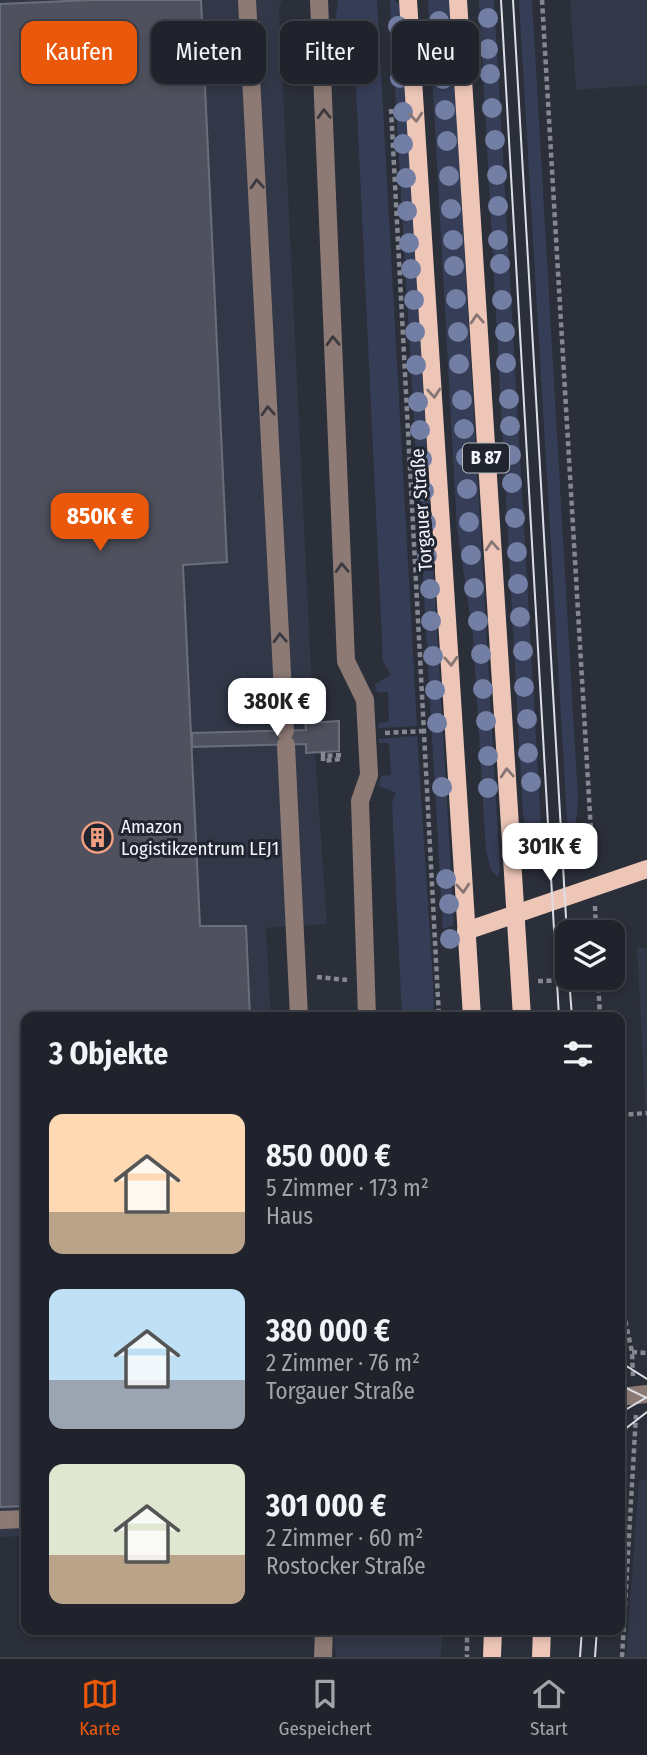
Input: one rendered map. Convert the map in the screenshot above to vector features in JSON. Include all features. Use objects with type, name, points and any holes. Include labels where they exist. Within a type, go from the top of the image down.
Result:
[{"type":"main road","name":"Torgauer Straße","points":[[408,0],[448,593],[472,1012]]},
{"type":"main road","name":"B 87","points":[[458,0],[522,1012]]},
{"type":"main road","points":[[466,931],[647,869]]},
{"type":"main road","points":[[492,1657],[493,1635]]},
{"type":"main road","points":[[541,1657],[542,1635]]},
{"type":"street","points":[[247,0],[299,1012]]},
{"type":"street","points":[[319,0],[346,661],[365,700],[369,775],[360,801],[367,1012]]},
{"type":"street","points":[[0,1520],[21,1519]]},
{"type":"street","points":[[323,1657],[324,1635]]},
{"type":"path","points":[[542,0],[595,920]]},
{"type":"path","points":[[391,97],[439,1012]]},
{"type":"path","points":[[323,754],[341,757]]},
{"type":"path","points":[[297,976],[365,981]]},
{"type":"path","points":[[599,990],[600,1012]]},
{"type":"path","points":[[625,1115],[647,1113]]},
{"type":"path","points":[[625,1334],[632,1352],[636,1433],[625,1609]]},
{"type":"path","points":[[632,1352],[647,1353]]},
{"type":"path","points":[[467,1635],[467,1657]]},
{"type":"path","points":[[622,1657],[623,1635]]},
{"type":"shaded area","name":"Amazon Logistikzentrum LEJ1","points":[[0,0],[282,0],[279,8],[280,84],[283,84],[315,752],[327,924],[266,928],[271,1012],[21,1012],[21,1536],[0,1537]]},
{"type":"shaded area","points":[[338,0],[377,0],[417,726],[379,728],[378,723],[389,722],[388,692],[377,692],[375,684],[391,675],[383,661],[356,84],[378,84],[378,21],[335,21]]},
{"type":"shaded area","points":[[390,0],[395,0],[401,6],[402,21],[392,21],[392,35]]},
{"type":"shaded area","points":[[428,0],[450,0],[451,21],[429,21]]},
{"type":"shaded area","points":[[479,0],[494,0],[543,861],[528,838],[523,815]]},
{"type":"shaded area","points":[[519,0],[532,0],[578,800],[573,853],[569,853]]},
{"type":"shaded area","points":[[570,0],[647,0],[647,85],[576,90]]},
{"type":"shaded area","points":[[395,84],[405,84],[454,925],[443,929]]},
{"type":"shaded area","points":[[433,84],[455,84],[500,870],[498,877],[491,870],[486,850],[473,636],[457,528]]},
{"type":"shaded area","points":[[417,736],[434,1012],[402,1012],[392,803],[396,793],[379,786],[381,776],[391,775],[389,743],[379,743],[378,739]]},
{"type":"shaded area","points":[[637,948],[647,948],[647,1137]]},
{"type":"shaded area","points":[[647,1479],[647,1657],[626,1657],[639,1480]]},
{"type":"shaded area","points":[[334,1635],[442,1635],[441,1657],[336,1657]]},
{"type":"building","name":"Amazon Logistikzentrum LEJ1","points":[[91,0],[201,0],[202,21],[151,21],[151,84],[205,84],[227,562],[183,565],[200,926],[246,926],[250,1012],[21,1012],[21,1506],[0,1507],[0,4]]},
{"type":"building","points":[[339,721],[339,751],[306,753],[306,744],[192,747],[192,733],[306,730],[305,723]]},
{"type":"tram line","points":[[501,0],[559,1012]]},
{"type":"tram line","points":[[513,0],[566,920]]},
{"type":"tram line","points":[[570,990],[572,1012]]},
{"type":"tram line","points":[[625,1365],[647,1379]]},
{"type":"tram line","points":[[625,1387],[647,1398]]},
{"type":"tram line","points":[[625,1410],[647,1397]]},
{"type":"tram line","points":[[625,1429],[647,1412]]},
{"type":"tram line","points":[[580,1657],[582,1635]]},
{"type":"tram line","points":[[595,1657],[597,1635]]},
{"type":"place","name":"Amazon Logistikzentrum LEJ1","points":[[98,837]]}]
